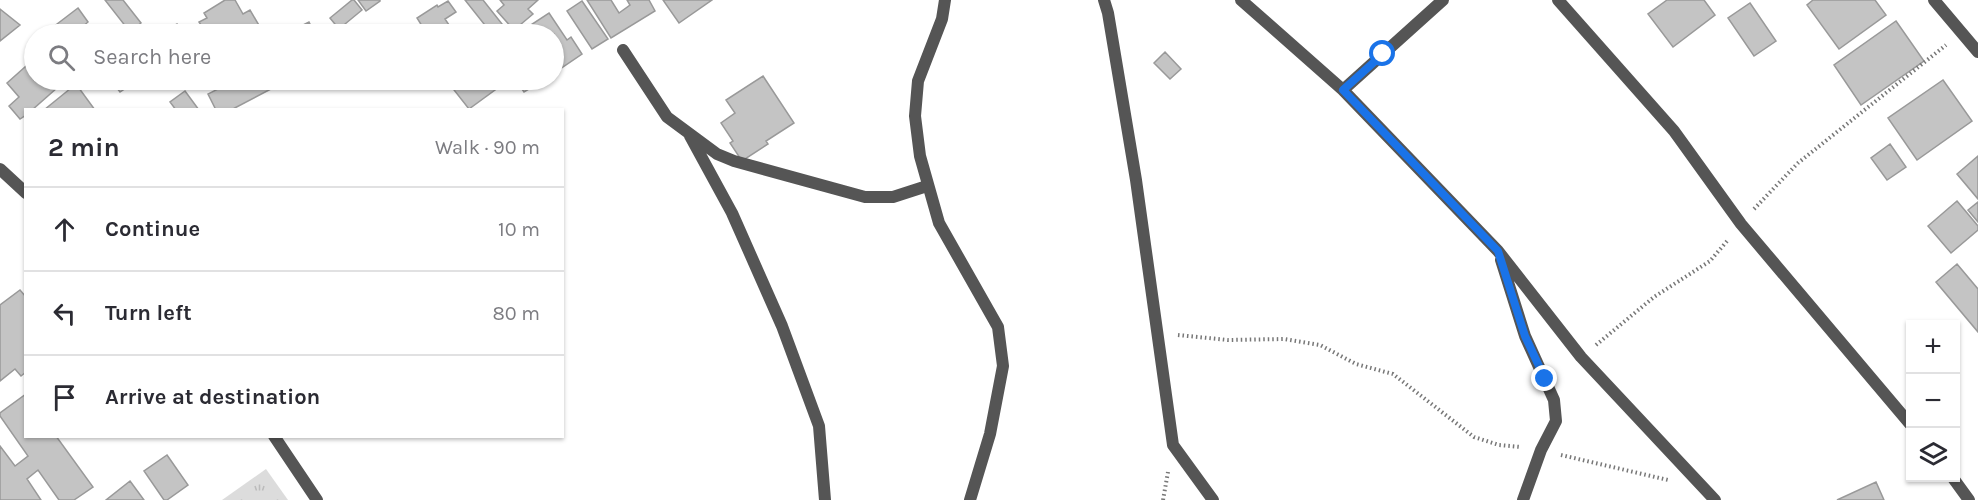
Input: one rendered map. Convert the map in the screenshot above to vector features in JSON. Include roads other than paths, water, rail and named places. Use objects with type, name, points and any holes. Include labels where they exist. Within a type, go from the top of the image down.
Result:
[{"type":"street","points":[[945,0],[942,19],[918,81],[915,116],[920,156],[939,223],[998,327],[1003,366],[993,422],[970,500]]},
{"type":"street","points":[[1104,0],[1136,180],[1173,445],[1213,500]]},
{"type":"street","points":[[1108,13],[1111,0]]},
{"type":"street","points":[[1241,0],[1343,90],[1498,251],[1581,357],[1715,500]]},
{"type":"street","points":[[1343,90],[1443,0]]},
{"type":"street","points":[[1558,0],[1674,131],[1741,224],[1906,418]]},
{"type":"street","points":[[1934,0],[1978,52]]},
{"type":"street","points":[[623,50],[667,117],[717,154],[734,161],[865,197],[893,198],[927,186]]},
{"type":"street","points":[[690,136],[732,213],[782,326],[819,426],[825,500]]},
{"type":"street","points":[[0,169],[24,191]]},
{"type":"street","points":[[1498,251],[1525,336],[1554,400],[1556,421],[1541,450],[1523,500]]},
{"type":"street","points":[[275,438],[317,500]]},
{"type":"street","points":[[1956,482],[1969,500]]}]
